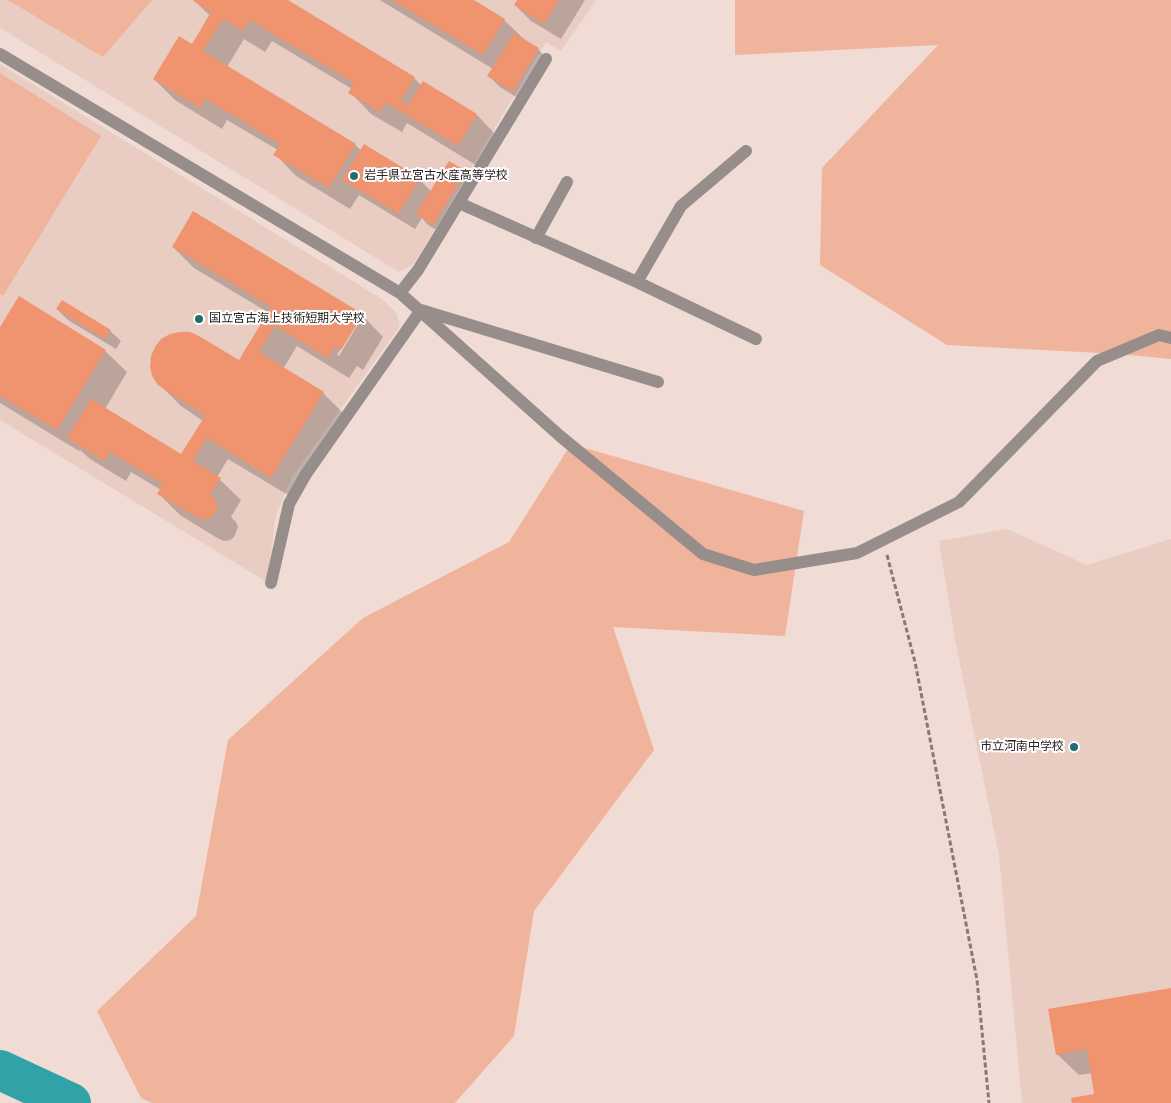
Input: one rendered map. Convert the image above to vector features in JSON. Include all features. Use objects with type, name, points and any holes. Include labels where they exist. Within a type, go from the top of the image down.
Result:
[{"type":"street","points":[[0,54],[400,293],[560,436],[703,554],[754,570],[856,554],[959,502],[1097,361],[1159,335],[1171,338]]},
{"type":"street","points":[[400,293],[418,270],[546,60]]},
{"type":"street","points":[[637,282],[681,206],[746,151]]},
{"type":"street","points":[[536,238],[567,182]]},
{"type":"street","points":[[459,203],[637,282],[756,339]]},
{"type":"street","points":[[421,310],[658,382]]},
{"type":"street","points":[[271,583],[289,504],[297,489],[332,434],[421,310]]},
{"type":"path","points":[[883,540],[915,662],[977,980],[989,1103]]},
{"type":"shaded area","name":"岩手県立宮古水産高等学校","points":[[0,0],[596,0],[561,51],[546,42],[414,264],[399,272],[0,28]]},
{"type":"shaded area","points":[[8,0],[152,0],[103,57]]},
{"type":"shaded area","points":[[735,0],[1171,0],[1171,359],[1119,354],[947,345],[820,265],[822,168],[938,45],[735,55]]},
{"type":"shaded area","name":"国立宮古海上技術短期大学校","points":[[0,64],[382,299],[396,312],[400,326],[292,477],[276,515],[267,582],[0,420]]},
{"type":"shaded area","points":[[0,73],[101,136],[3,296],[0,294]]},
{"type":"shaded area","points":[[571,444],[804,511],[785,636],[613,627],[654,750],[534,911],[514,1036],[455,1103],[152,1103],[141,1098],[97,1011],[196,916],[228,740],[363,618],[509,542]]},
{"type":"shaded area","name":"市立河南中学校","points":[[1007,529],[1087,565],[1171,539],[1171,1103],[1022,1103],[999,855],[955,640],[939,541]]},
{"type":"building","points":[[194,0],[288,0],[415,77],[401,101],[408,105],[423,81],[477,114],[458,146],[386,103],[380,112],[348,93],[354,83],[250,20],[243,31],[223,19],[203,51],[356,144],[329,188],[273,155],[280,144],[206,99],[200,108],[153,79],[179,36],[192,44],[211,12]]},
{"type":"building","points":[[392,0],[474,0],[505,19],[483,55]]},
{"type":"building","points":[[517,0],[559,0],[544,24],[514,5]]},
{"type":"building","points":[[514,33],[539,48],[513,92],[487,76]]},
{"type":"building","points":[[364,144],[420,178],[399,214],[342,180]]},
{"type":"building","points":[[449,161],[466,171],[433,225],[416,214]]},
{"type":"building","points":[[193,211],[363,314],[341,350],[335,346],[328,358],[275,326],[259,352],[324,392],[271,478],[207,438],[193,461],[221,478],[210,495],[215,499],[216,511],[213,516],[202,520],[157,494],[163,484],[110,452],[104,461],[67,438],[91,399],[181,454],[205,416],[158,385],[152,376],[150,367],[151,356],[155,347],[161,339],[170,334],[190,332],[239,360],[271,307],[172,247]]},
{"type":"building","points":[[19,296],[106,350],[57,430],[0,396],[0,327]]},
{"type":"building","points":[[62,300],[111,330],[105,339],[56,309]]},
{"type":"building","points":[[1171,988],[1171,1103],[1072,1103],[1071,1098],[1094,1094],[1087,1049],[1056,1055],[1048,1009]]},
{"type":"waterway","points":[[0,1070],[71,1103]]},
{"type":"place","name":"岩手県立宮古水産高等学校","points":[[354,176]]},
{"type":"place","name":"国立宮古海上技術短期大学校","points":[[199,319]]},
{"type":"place","name":"市立河南中学校","points":[[1074,747]]}]
